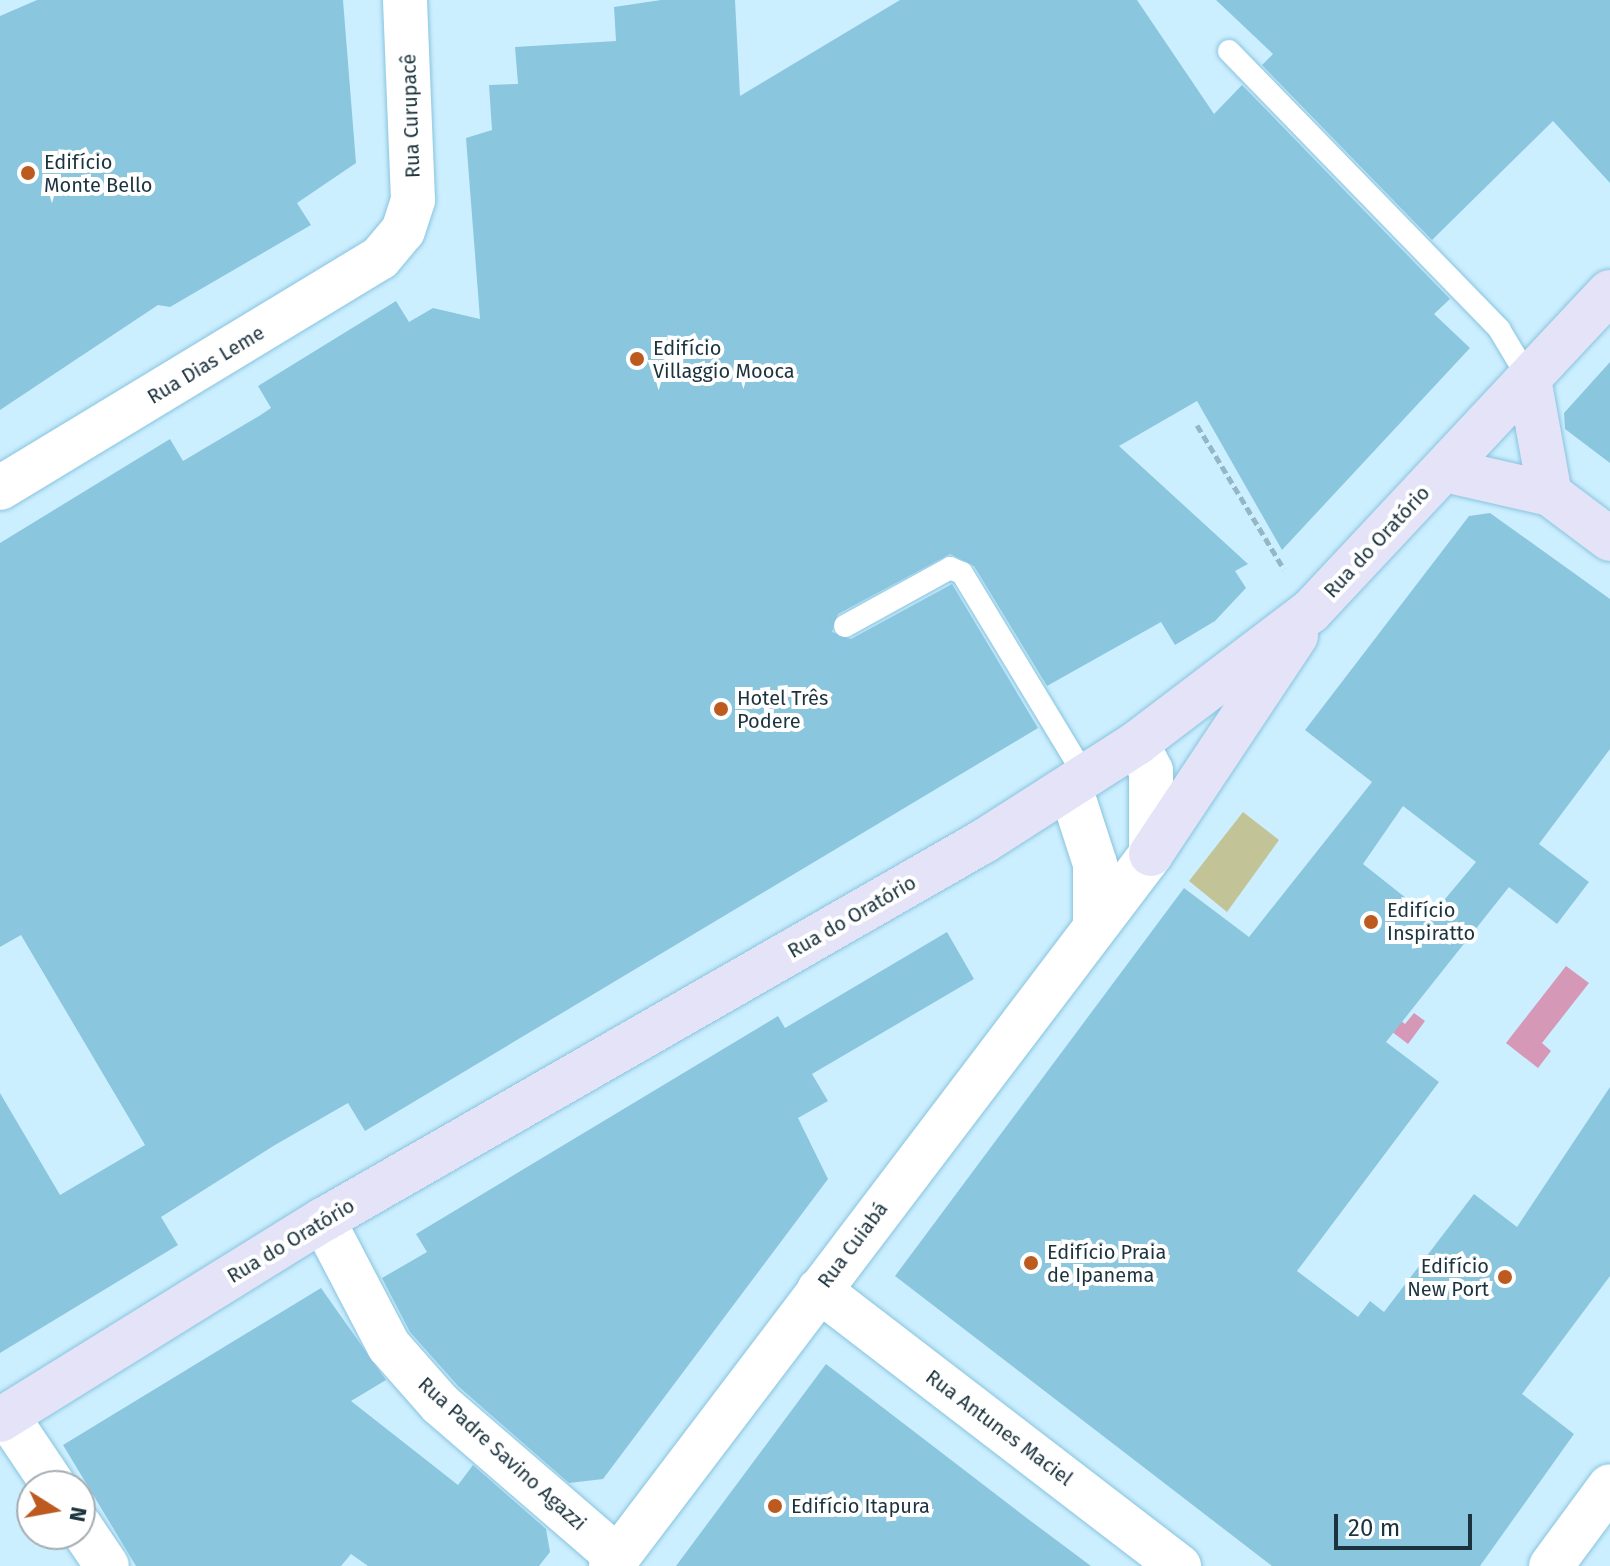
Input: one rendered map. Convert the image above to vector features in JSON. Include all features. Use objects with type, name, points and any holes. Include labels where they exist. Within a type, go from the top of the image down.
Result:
[{"type":"street","name":"Rua Curupacê","points":[[403,231],[416,158],[405,0]]},
{"type":"street","name":"Rua Dias Leme","points":[[0,488],[380,258],[403,231]]},
{"type":"street","name":"Rua do Oratório","points":[[4,1418],[323,1220],[1077,782],[1137,743],[1311,611],[1610,292]]},
{"type":"street","points":[[1529,379],[1550,494]]},
{"type":"street","points":[[1445,470],[1550,494],[1610,539]]},
{"type":"street","points":[[1151,854],[1311,611]]},
{"type":"street","points":[[1137,743],[1151,771],[1151,854]]},
{"type":"street","points":[[1077,782],[1095,864],[1095,924]]},
{"type":"street","name":"Rua Cuiabá","points":[[614,1562],[1151,854]]},
{"type":"street","name":"Rua Padre Savino Agazzi","points":[[323,1220],[389,1346],[440,1404],[614,1562]]},
{"type":"street","name":"Rua Antunes Maciel","points":[[819,1290],[1179,1566]]},
{"type":"street","points":[[4,1418],[42,1470]]},
{"type":"street","points":[[1551,1566],[1610,1486]]},
{"type":"lane","points":[[1229,51],[1499,329],[1529,379]]},
{"type":"lane","points":[[845,626],[950,568],[962,573],[1077,782]]},
{"type":"path","points":[[1197,425],[1282,571],[1291,563]]},
{"type":"green space","points":[[1243,812],[1279,840],[1227,912],[1189,881]]},
{"type":"shaded area","points":[[1566,966],[1589,983],[1542,1043],[1551,1051],[1538,1068],[1506,1043]]},
{"type":"shaded area","points":[[1337,972],[1405,1024],[1414,1013],[1425,1021],[1408,1044],[1328,983]]},
{"type":"building","points":[[37,0],[343,0],[356,163],[297,203],[311,225],[170,307],[158,305],[0,410],[0,16]]},
{"type":"building","points":[[661,0],[735,0],[740,96],[900,0],[1137,0],[1214,114],[1242,85],[1450,299],[1434,314],[1470,348],[1282,550],[1197,401],[1119,446],[1248,564],[1235,571],[1246,588],[1215,621],[1175,645],[1161,622],[1047,686],[974,566],[950,554],[838,614],[832,632],[851,639],[952,584],[1038,728],[365,1131],[348,1103],[275,1145],[161,1217],[178,1245],[0,1353],[0,1093],[60,1195],[145,1145],[21,935],[0,947],[0,543],[170,439],[183,461],[259,416],[271,408],[258,386],[396,301],[409,322],[433,308],[480,319],[466,138],[492,130],[489,85],[518,84],[515,47],[616,41],[614,7]]},
{"type":"building","points":[[1216,0],[1610,0],[1610,183],[1553,121],[1432,240],[1262,65],[1273,54]]},
{"type":"building","points":[[1610,362],[1610,463],[1565,429],[1564,413]]},
{"type":"building","points":[[1490,513],[1610,599],[1610,749],[1539,844],[1589,882],[1557,924],[1509,887],[1386,1042],[1439,1082],[1297,1271],[1358,1317],[1370,1301],[1384,1312],[1474,1194],[1517,1227],[1610,1087],[1610,1276],[1522,1394],[1574,1434],[1480,1566],[1272,1566],[895,1276],[1184,888],[1249,937],[1372,782],[1305,730],[1469,516]],"holes":[[[1403,806],[1476,862],[1430,917],[1363,864]]]},
{"type":"building","points":[[947,932],[974,979],[812,1074],[828,1101],[798,1118],[828,1179],[603,1479],[569,1483],[458,1386],[410,1332],[382,1278],[427,1252],[416,1234],[778,1016],[785,1028]]},
{"type":"building","points":[[321,1288],[386,1380],[351,1401],[458,1485],[473,1465],[546,1529],[550,1552],[539,1566],[368,1566],[351,1554],[341,1566],[136,1566],[96,1500],[96,1470],[78,1470],[63,1445]]},
{"type":"building","points":[[826,1364],[1028,1519],[1091,1566],[676,1566]]},
{"type":"place","name":"Edifício Monte Bello","points":[[28,173]]},
{"type":"place","name":"Edifício Villaggio Mooca","points":[[637,359]]},
{"type":"place","name":"Hotel Três Podere","points":[[721,709]]},
{"type":"place","name":"Edifício Inspiratto","points":[[1371,922]]},
{"type":"place","name":"Edifício Praia de Ipanema","points":[[1031,1263]]},
{"type":"place","name":"Edifício New Port","points":[[1505,1277]]},
{"type":"place","name":"Edifício Itapura","points":[[775,1506]]}]
